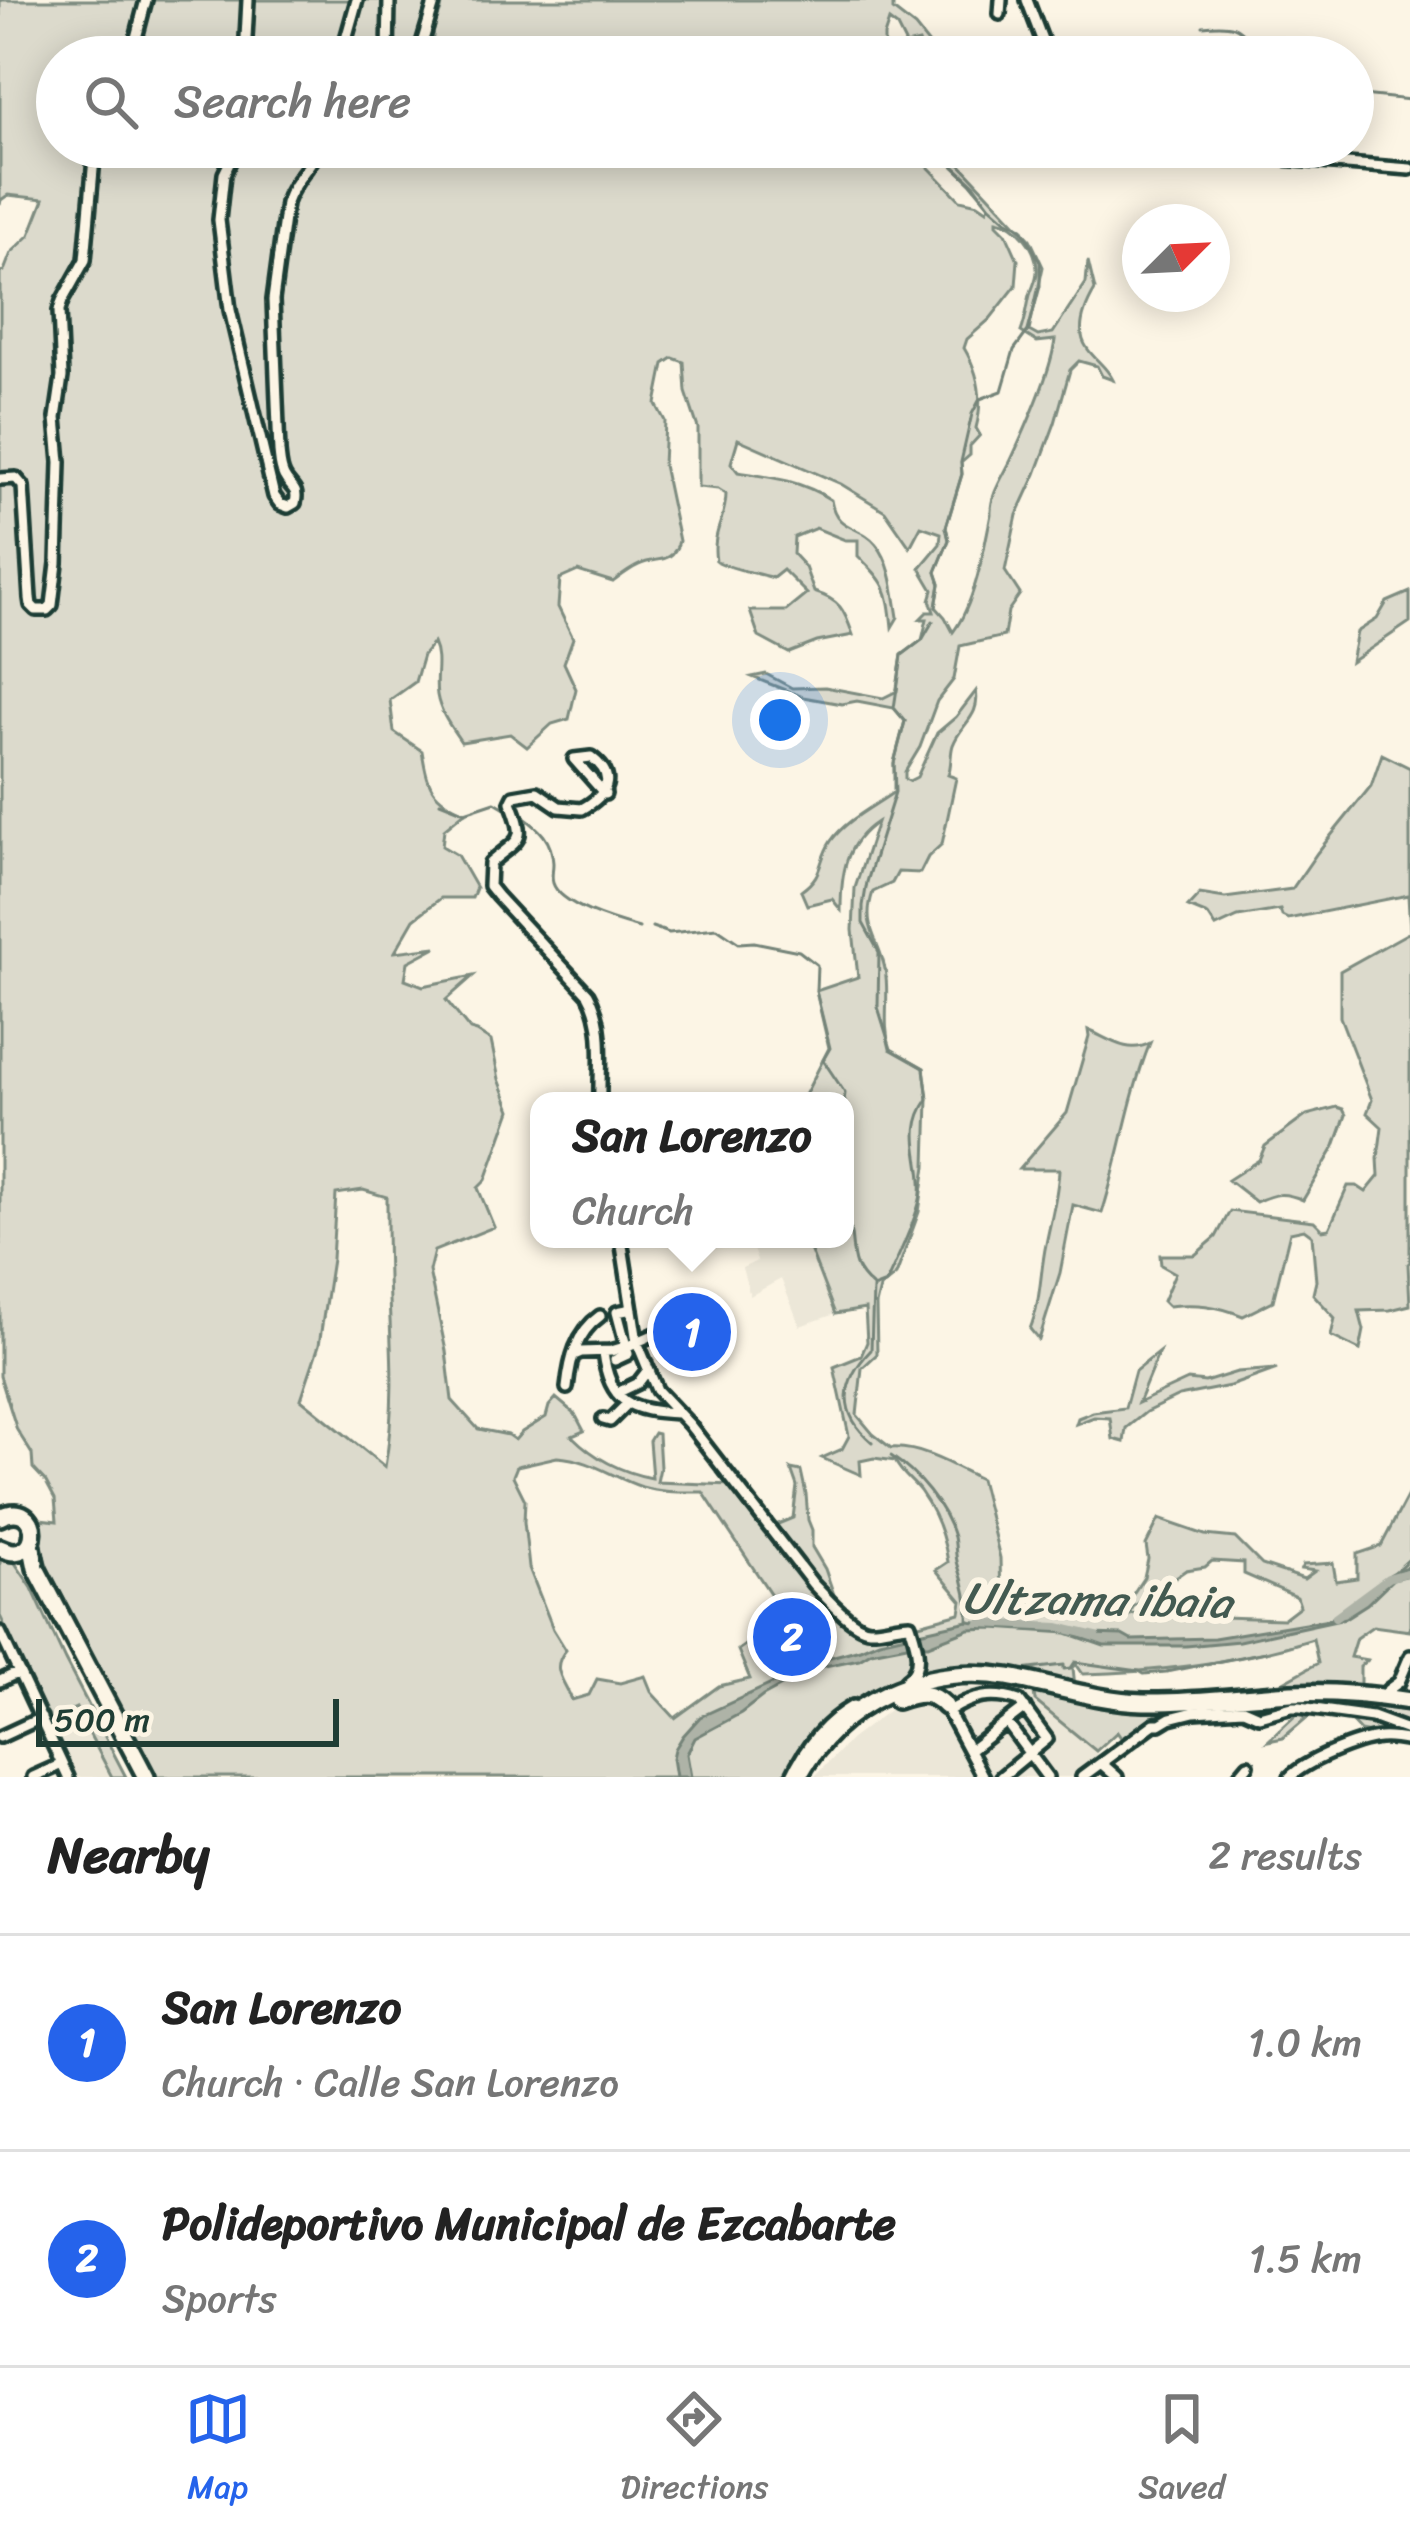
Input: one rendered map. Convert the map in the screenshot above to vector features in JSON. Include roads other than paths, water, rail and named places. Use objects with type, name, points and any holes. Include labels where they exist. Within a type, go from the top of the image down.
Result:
[{"type":"highway","points":[[5,1510],[24,1516],[32,1525],[36,1568],[142,1777]]},
{"type":"highway","points":[[7,1551],[26,1549],[31,1543]]},
{"type":"highway","points":[[7,1551],[31,1573],[142,1777]]},
{"type":"highway","points":[[798,1777],[824,1737],[852,1712],[901,1688],[945,1676],[1005,1677],[1140,1702],[1316,1693],[1410,1702]]},
{"type":"highway","points":[[798,1777],[855,1718],[925,1686],[964,1681],[1013,1684],[1140,1707],[1311,1698],[1410,1702]]},
{"type":"highway","points":[[946,1709],[944,1693],[952,1686],[1013,1684]]},
{"type":"highway","points":[[1388,1690],[1410,1702]]},
{"type":"highway","points":[[855,1718],[923,1693],[937,1698],[946,1709]]},
{"type":"street","points":[[137,36],[146,0]]},
{"type":"street","points":[[246,36],[248,0]]},
{"type":"street","points":[[347,36],[357,0]]},
{"type":"street","points":[[388,36],[389,0]]},
{"type":"street","points":[[424,36],[435,0]]},
{"type":"street","points":[[1000,0],[1000,14]]},
{"type":"street","points":[[1027,0],[1041,36]]},
{"type":"street","points":[[1374,166],[1410,169]]},
{"type":"street","points":[[0,479],[16,478],[23,486],[31,605],[47,610],[52,605],[58,542],[59,311],[85,260],[93,168]]},
{"type":"street","points":[[227,168],[219,220],[230,310],[274,496],[288,507],[295,503],[297,491],[282,472],[273,300],[290,193],[306,168]]},
{"type":"street","points":[[600,1092],[594,1005],[496,896],[488,880],[490,863],[519,836],[519,820],[511,802],[514,796],[537,792],[560,807],[582,809],[604,794]]},
{"type":"street","points":[[615,1360],[628,1354],[632,1344],[623,1248]]},
{"type":"street","points":[[567,1388],[581,1335],[600,1316]]},
{"type":"street","points":[[574,1355],[632,1344],[696,1316]]},
{"type":"street","points":[[581,1335],[589,1342],[590,1352]]},
{"type":"street","points":[[632,1344],[657,1390],[826,1598],[865,1630],[911,1626],[918,1664],[912,1676],[833,1719],[810,1744],[798,1777]]},
{"type":"street","points":[[603,1352],[611,1384],[626,1404],[678,1413]]},
{"type":"street","points":[[617,1393],[650,1375]]},
{"type":"street","points":[[603,1419],[610,1421],[626,1404]]},
{"type":"street","points":[[0,1632],[68,1777]]},
{"type":"street","points":[[1388,1690],[1399,1682],[1410,1657]]},
{"type":"street","points":[[0,1681],[19,1672]]},
{"type":"street","points":[[983,1777],[946,1709],[990,1696],[1013,1698],[1046,1735],[1046,1742],[1000,1777]]},
{"type":"street","points":[[1082,1777],[1154,1724],[1194,1712],[1243,1709],[1259,1716],[1292,1707],[1372,1718],[1410,1731]]},
{"type":"street","points":[[969,1750],[1025,1708]]},
{"type":"street","points":[[0,1737],[40,1718]]},
{"type":"street","points":[[1007,1723],[1047,1777]]},
{"type":"street","points":[[1289,1777],[1299,1768],[1376,1738],[1410,1741]]},
{"type":"street","points":[[1101,1763],[1117,1777]]},
{"type":"street","points":[[33,1777],[62,1764]]},
{"type":"street","points":[[1238,1777],[1248,1765]]},
{"type":"waterway","points":[[1203,26],[1234,27],[1245,36]]},
{"type":"waterway","points":[[1374,96],[1410,100]]},
{"type":"waterway","points":[[936,607],[940,584],[936,572],[949,540],[946,527],[962,474],[972,414],[980,399],[1002,391],[1014,350],[1028,331],[1040,286],[1040,262],[1022,228],[989,205],[955,168]]},
{"type":"waterway","points":[[873,1288],[886,1283],[920,1201],[916,1135],[928,1099],[924,1068],[891,1049],[878,1007],[879,952],[863,923],[863,906],[895,792],[894,763],[905,721],[894,708],[902,655],[922,640],[933,621]]},
{"type":"waterway","points":[[440,802],[465,812],[495,802],[510,811]]},
{"type":"waterway","points":[[522,816],[547,841],[552,881],[566,899],[639,928]]},
{"type":"waterway","points":[[652,927],[669,933],[717,928],[739,943],[799,951],[817,965],[816,991],[830,1048],[823,1060],[844,1092]]},
{"type":"waterway","points":[[853,1248],[858,1269],[872,1286]]},
{"type":"waterway","points":[[872,1442],[853,1420],[847,1397],[854,1373],[871,1350],[873,1289]]},
{"type":"waterway","points":[[891,1456],[929,1491],[950,1525],[968,1621]]},
{"type":"waterway","points":[[1388,1578],[1410,1558]]},
{"type":"waterway","name":"Ultzama ibaia","points":[[1335,1617],[1388,1578],[1410,1572]]},
{"type":"waterway","name":"Ultzama ibaia","points":[[980,1623],[1058,1627],[1096,1636]]},
{"type":"waterway","points":[[1013,1671],[1071,1668],[1075,1662],[1144,1674],[1265,1652]]},
{"type":"place","name":"San Lorenzo","points":[[692,1332]]},
{"type":"place","name":"Polideportivo Municipal de Ezcabarte","points":[[792,1637]]}]
